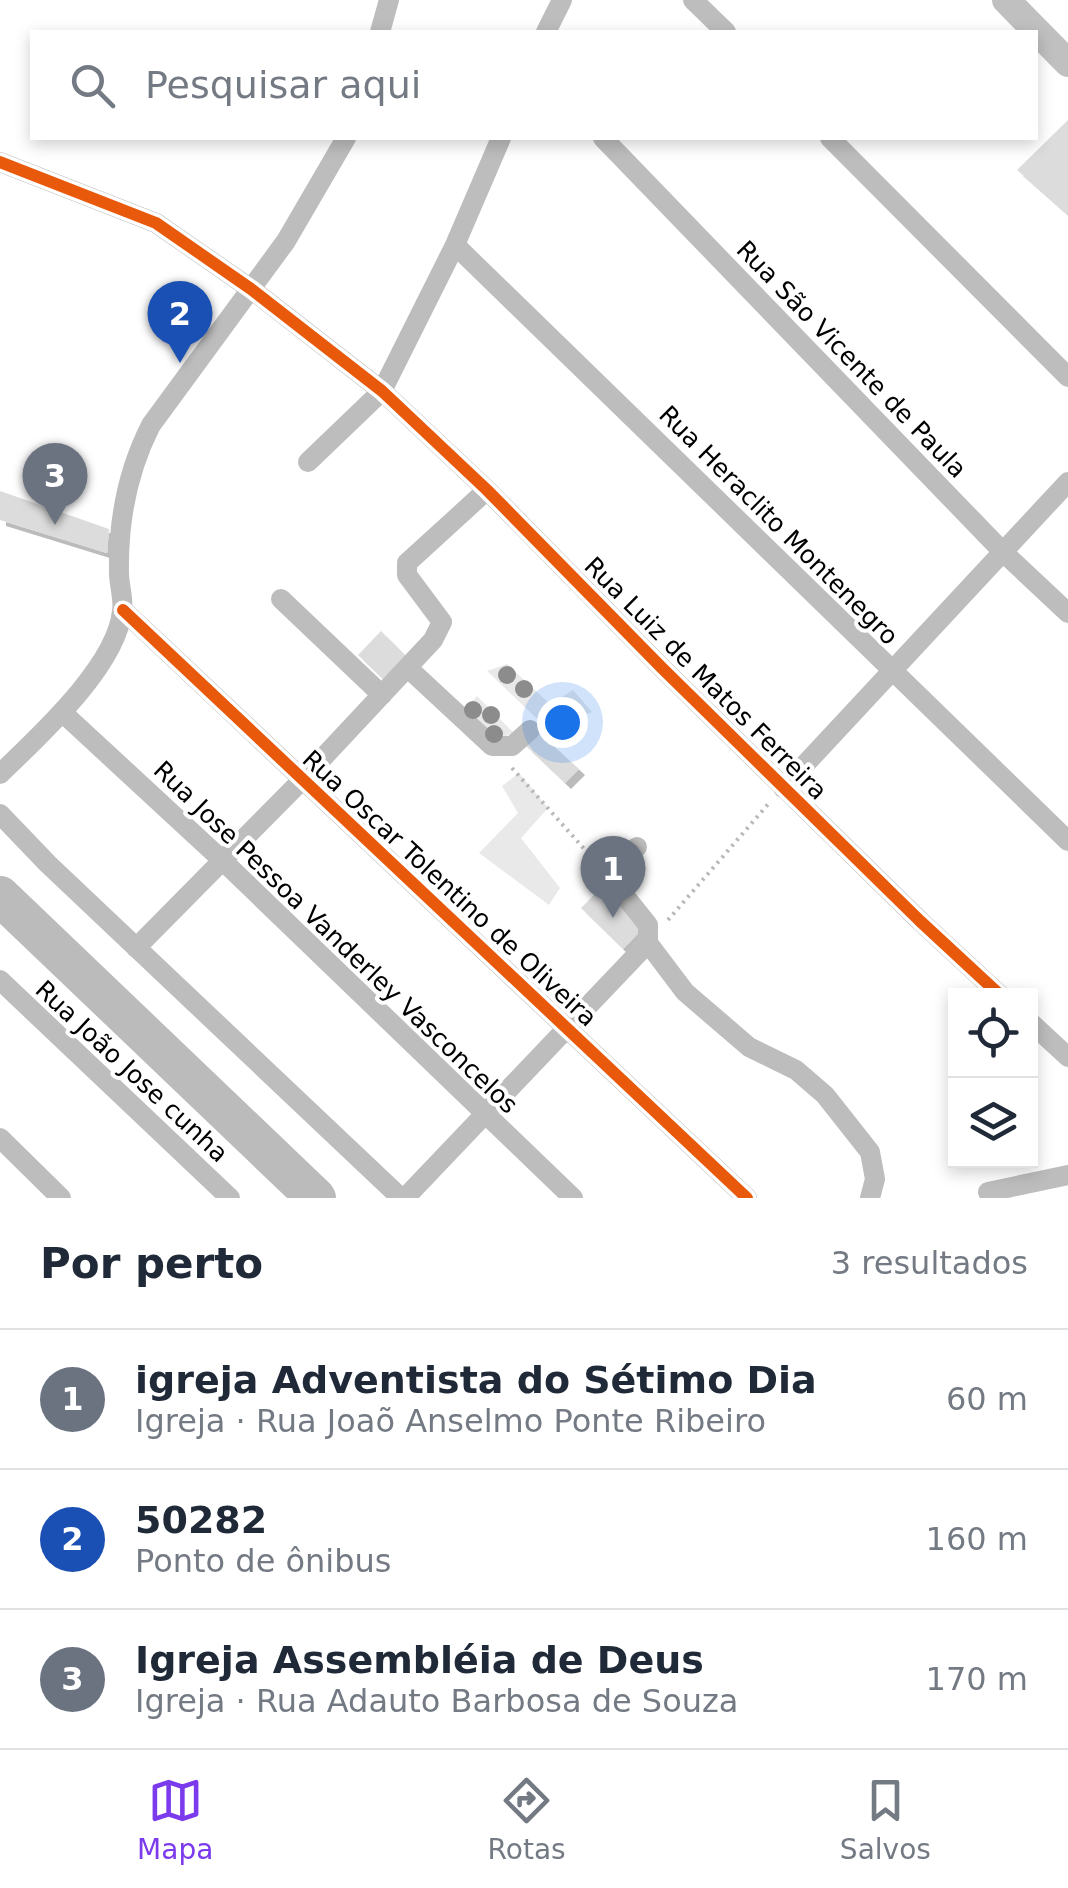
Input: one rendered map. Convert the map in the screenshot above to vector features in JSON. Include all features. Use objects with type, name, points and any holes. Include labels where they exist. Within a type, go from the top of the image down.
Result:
[{"type":"street","points":[[381,30],[389,0]]},
{"type":"street","points":[[547,30],[562,0]]},
{"type":"street","points":[[694,0],[724,30]]},
{"type":"street","points":[[1006,0],[1036,30]]},
{"type":"street","points":[[1038,33],[1068,63]]},
{"type":"street","points":[[0,774],[63,713],[97,666],[122,610],[120,549],[126,491],[140,445],[170,396],[251,289],[323,182],[345,140]]},
{"type":"street","points":[[308,462],[382,391],[455,245],[499,140]]},
{"type":"street","name":"Rua São Vicente de Paula","points":[[604,140],[1003,552],[1068,613]]},
{"type":"street","points":[[832,140],[1068,377]]},
{"type":"street","name":"Rua Luiz de Matos Ferreira","points":[[0,162],[156,222],[251,289],[382,391],[783,788],[993,988]]},
{"type":"street","name":"Rua Heraclito Montenegro","points":[[455,245],[1068,841]]},
{"type":"street","points":[[783,788],[1068,482]]},
{"type":"street","points":[[136,948],[433,640],[442,622],[407,574],[406,563],[486,490]]},
{"type":"street","points":[[282,599],[382,695]]},
{"type":"street","name":"Rua Oscar Tolentino de Oliveira","points":[[122,610],[747,1198]]},
{"type":"street","points":[[408,668],[492,746],[512,746],[530,730]]},
{"type":"street","name":"Rua Jose Pessoa Vanderley Vasconcelos","points":[[63,713],[222,860],[573,1198]]},
{"type":"street","points":[[0,814],[136,948],[403,1198],[648,943]]},
{"type":"street","points":[[637,847],[616,866],[612,880],[648,925],[648,943],[710,1016],[749,1047],[796,1070],[825,1095],[870,1152],[875,1179],[870,1198]]},
{"type":"street","name":"Rua João Jose cunha","points":[[1,984],[230,1198]]},
{"type":"street","points":[[1038,1029],[1068,1057]]},
{"type":"street","points":[[0,1138],[61,1198]]},
{"type":"street","points":[[988,1192],[1068,1175]]},
{"type":"path","points":[[492,746],[612,880]]},
{"type":"path","points":[[648,943],[783,788]]},
{"type":"shaded area","points":[[507,664],[550,704],[573,690],[592,712],[549,730],[487,671]]},
{"type":"shaded area","points":[[477,696],[513,732],[493,744],[462,714]]},
{"type":"shaded area","points":[[519,773],[548,808],[521,838],[560,888],[549,905],[479,853],[518,813],[502,786]]},
{"type":"building","points":[[1068,120],[1068,215],[1017,170]]},
{"type":"building","points":[[0,491],[109,529],[107,553],[0,520]]},
{"type":"building","points":[[381,631],[407,657],[384,680],[358,655]]},
{"type":"building","points":[[538,732],[579,769],[565,783],[526,746]]},
{"type":"building","points":[[603,886],[644,927],[623,949],[581,908]]},
{"type":"waterway","points":[[0,896],[316,1198]]},
{"type":"cycle path","points":[[0,162],[156,223],[251,289],[382,391],[992,988]]},
{"type":"cycle path","points":[[123,610],[747,1198]]},
{"type":"place","name":"50282","points":[[180,363]]},
{"type":"place","name":"Igreja Assembléia de Deus","points":[[55,525]]},
{"type":"place","name":"igreja Adventista do Sétimo Dia","points":[[613,918]]}]
